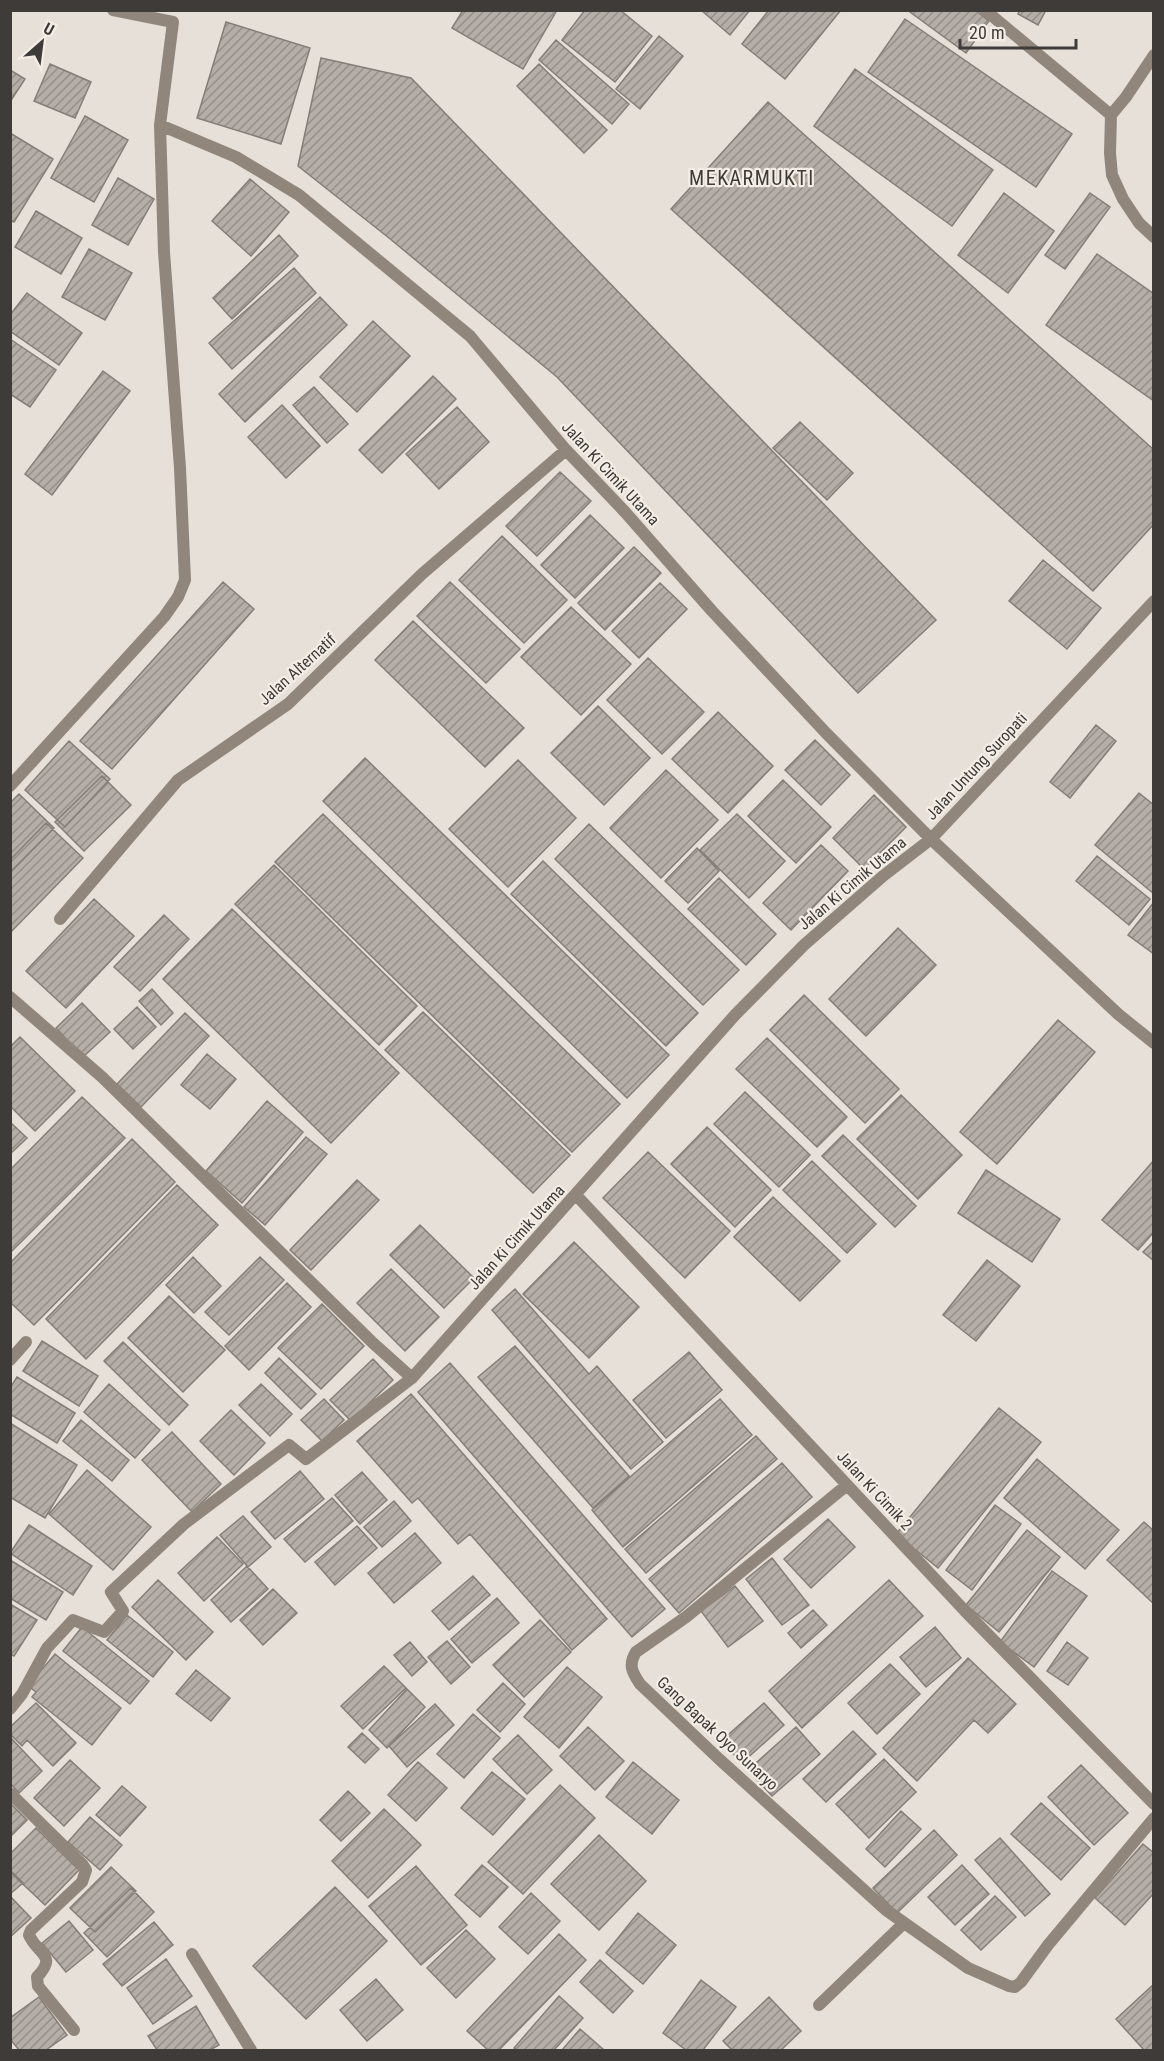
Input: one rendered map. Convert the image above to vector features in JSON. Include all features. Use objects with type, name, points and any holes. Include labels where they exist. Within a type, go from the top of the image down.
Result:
[{"type":"street","points":[[10,786],[164,617],[178,597],[185,580],[180,468],[165,252],[160,125],[173,22],[113,10]]},
{"type":"street","points":[[985,10],[1111,115]]},
{"type":"street","points":[[1154,55],[1111,115],[1112,175],[1138,223],[1154,237]]},
{"type":"street","name":"Jalan Ki Cimik Utama","points":[[10,1709],[22,1694],[47,1648],[74,1620],[104,1632],[123,1611],[111,1592],[184,1524],[289,1445],[306,1459],[412,1378],[735,1015],[804,945],[883,876],[931,839],[826,733],[712,610],[566,450],[470,336],[299,195],[236,157],[160,125]]},
{"type":"street","name":"Jalan Alternatif","points":[[60,919],[178,780],[288,704],[422,574],[566,450]]},
{"type":"street","name":"Jalan Untung Suropati","points":[[1154,601],[931,839],[1110,1007],[1154,1043]]},
{"type":"street","points":[[10,997],[102,1077],[372,1343],[412,1378]]},
{"type":"street","name":"Jalan Ki Cimik 2","points":[[576,1195],[965,1611],[1154,1804]]},
{"type":"street","points":[[10,1360],[26,1341]]},
{"type":"street","name":"Gang Bapak Oyo Sunaryo","points":[[847,1485],[686,1617],[636,1652],[632,1659],[631,1669],[640,1684],[886,1910],[968,1968],[1009,1986],[1016,1986],[1154,1818]]},
{"type":"street","points":[[10,1793],[86,1870],[82,1882],[31,1930],[29,1935],[47,1959],[45,1968],[37,1977],[38,1986],[74,2030]]},
{"type":"street","points":[[819,2005],[904,1923]]},
{"type":"street","points":[[192,1954],[251,2050]]},
{"type":"building","points":[[463,10],[557,10],[523,69],[452,28]]},
{"type":"building","points":[[585,10],[620,10],[652,36],[615,82],[562,40]]},
{"type":"building","points":[[701,10],[750,10],[730,35]]},
{"type":"building","points":[[769,10],[841,10],[785,79],[742,44]]},
{"type":"building","points":[[911,10],[975,10],[989,21],[966,53],[910,12]]},
{"type":"building","points":[[1020,10],[1046,10],[1038,25],[1018,14]]},
{"type":"building","points":[[905,19],[1072,134],[1036,187],[868,72]]},
{"type":"building","points":[[226,22],[310,48],[281,144],[197,118]]},
{"type":"building","points":[[659,36],[683,56],[640,109],[616,89]]},
{"type":"building","points":[[556,40],[629,104],[612,124],[539,60]]},
{"type":"building","points":[[321,58],[411,78],[936,620],[858,693],[557,377],[298,166]]},
{"type":"building","points":[[50,64],[91,82],[75,118],[34,101]]},
{"type":"building","points":[[539,64],[607,130],[584,153],[517,86]]},
{"type":"building","points":[[855,69],[993,170],[952,226],[814,126]]},
{"type":"building","points":[[10,70],[25,79],[10,102]]},
{"type":"building","points":[[768,102],[1154,450],[1154,524],[1093,591],[671,209]]},
{"type":"building","points":[[85,116],[128,140],[94,202],[51,178]]},
{"type":"building","points":[[10,133],[53,159],[14,222],[10,220]]},
{"type":"building","points":[[118,178],[154,199],[128,245],[92,225]]},
{"type":"building","points":[[250,179],[289,212],[251,256],[212,221]]},
{"type":"building","points":[[1004,193],[1054,231],[1008,293],[958,255]]},
{"type":"building","points":[[1090,193],[1110,207],[1065,269],[1045,255]]},
{"type":"building","points":[[36,211],[82,238],[61,274],[15,247]]},
{"type":"building","points":[[279,235],[298,256],[232,319],[213,298]]},
{"type":"building","points":[[89,249],[132,273],[105,320],[62,297]]},
{"type":"building","points":[[1097,254],[1154,294],[1154,401],[1046,325]]},
{"type":"building","points":[[294,268],[316,293],[232,369],[209,343]]},
{"type":"building","points":[[27,293],[82,333],[59,365],[10,331],[10,315]]},
{"type":"building","points":[[320,297],[347,325],[245,422],[219,394]]},
{"type":"building","points":[[373,321],[410,356],[357,412],[320,377]]},
{"type":"building","points":[[10,339],[56,370],[30,407],[10,394]]},
{"type":"building","points":[[103,371],[130,391],[52,495],[25,474]]},
{"type":"building","points":[[433,376],[456,399],[382,473],[359,450]]},
{"type":"building","points":[[314,387],[348,424],[327,443],[293,405]]},
{"type":"building","points":[[282,405],[320,446],[286,478],[248,437]]},
{"type":"building","points":[[457,407],[489,442],[439,489],[406,454]]},
{"type":"building","points":[[800,422],[853,473],[827,500],[773,448]]},
{"type":"building","points":[[560,472],[591,501],[537,556],[506,526]]},
{"type":"building","points":[[590,515],[624,548],[575,598],[541,565]]},
{"type":"building","points":[[502,536],[567,600],[524,643],[459,580]]},
{"type":"building","points":[[634,547],[661,573],[605,630],[578,603]]},
{"type":"building","points":[[1043,560],[1101,608],[1067,649],[1009,601]]},
{"type":"building","points":[[223,582],[254,609],[112,769],[80,741]]},
{"type":"building","points":[[450,582],[520,649],[486,683],[417,616]]},
{"type":"building","points":[[660,583],[687,609],[639,658],[612,631]]},
{"type":"building","points":[[571,607],[631,664],[581,715],[521,657]]},
{"type":"building","points":[[413,621],[524,728],[485,767],[375,660]]},
{"type":"building","points":[[648,658],[704,712],[662,754],[607,700]]},
{"type":"building","points":[[598,706],[650,758],[604,805],[551,753]]},
{"type":"building","points":[[718,712],[773,766],[728,813],[672,759]]},
{"type":"building","points":[[1096,725],[1116,741],[1070,798],[1050,782]]},
{"type":"building","points":[[815,740],[850,775],[821,805],[785,770]]},
{"type":"building","points":[[69,741],[110,779],[65,827],[25,790]]},
{"type":"building","points":[[365,758],[669,1055],[627,1098],[323,801]]},
{"type":"building","points":[[518,760],[576,818],[508,887],[449,829]]},
{"type":"building","points":[[666,770],[718,820],[661,878],[610,828]]},
{"type":"building","points":[[102,776],[131,805],[84,851],[55,822]]},
{"type":"building","points":[[783,780],[831,827],[796,863],[748,816]]},
{"type":"building","points":[[1139,793],[1154,805],[1154,894],[1095,845]]},
{"type":"building","points":[[19,794],[54,828],[10,873],[10,803]]},
{"type":"building","points":[[874,795],[906,827],[864,869],[833,838]]},
{"type":"building","points":[[323,814],[620,1104],[572,1152],[275,862]]},
{"type":"building","points":[[737,814],[785,861],[749,898],[700,850]]},
{"type":"building","points":[[46,823],[83,858],[10,933],[10,860]]},
{"type":"building","points":[[589,824],[739,970],[703,1005],[555,859]]},
{"type":"building","points":[[821,845],[848,871],[791,930],[763,903]]},
{"type":"building","points":[[697,848],[719,871],[688,903],[665,881]]},
{"type":"building","points":[[1097,856],[1150,899],[1129,925],[1076,881]]},
{"type":"building","points":[[543,861],[698,1013],[666,1046],[511,894]]},
{"type":"building","points":[[274,865],[417,1006],[379,1045],[235,904]]},
{"type":"building","points":[[719,878],[776,934],[746,965],[688,909]]},
{"type":"building","points":[[94,899],[134,936],[66,1008],[26,971]]},
{"type":"building","points":[[1154,902],[1154,954],[1128,935]]},
{"type":"building","points":[[232,909],[399,1073],[331,1143],[163,979]]},
{"type":"building","points":[[164,915],[189,939],[140,991],[114,967]]},
{"type":"building","points":[[898,928],[936,965],[866,1036],[829,999]]},
{"type":"building","points":[[152,989],[173,1013],[161,1025],[139,1001]]},
{"type":"building","points":[[804,995],[899,1089],[865,1123],[770,1030]]},
{"type":"building","points":[[82,1003],[110,1032],[83,1057],[56,1028]]},
{"type":"building","points":[[137,1007],[156,1027],[133,1049],[114,1029]]},
{"type":"building","points":[[423,1012],[570,1155],[533,1193],[385,1050]]},
{"type":"building","points":[[185,1013],[209,1036],[141,1107],[117,1084]]},
{"type":"building","points":[[1058,1020],[1095,1052],[997,1164],[960,1132]]},
{"type":"building","points":[[20,1037],[75,1091],[35,1131],[10,1106],[10,1047]]},
{"type":"building","points":[[767,1038],[847,1117],[817,1147],[736,1069]]},
{"type":"building","points":[[207,1054],[236,1079],[210,1109],[181,1085]]},
{"type":"building","points":[[745,1092],[810,1155],[779,1187],[714,1124]]},
{"type":"building","points":[[901,1095],[962,1155],[918,1199],[857,1139]]},
{"type":"building","points":[[82,1097],[125,1138],[10,1253],[10,1170]]},
{"type":"building","points":[[267,1101],[303,1132],[242,1203],[206,1171]]},
{"type":"building","points":[[10,1122],[27,1138],[10,1154]]},
{"type":"building","points":[[707,1127],[771,1190],[735,1227],[671,1164]]},
{"type":"building","points":[[843,1135],[916,1206],[895,1227],[822,1156]]},
{"type":"building","points":[[306,1137],[327,1154],[265,1225],[244,1207]]},
{"type":"building","points":[[132,1139],[175,1182],[34,1325],[10,1302],[10,1263]]},
{"type":"building","points":[[648,1152],[730,1231],[685,1278],[603,1198]]},
{"type":"building","points":[[1154,1160],[1154,1232],[1138,1250],[1102,1220]]},
{"type":"building","points":[[812,1161],[876,1224],[847,1253],[783,1190]]},
{"type":"building","points":[[986,1170],[1060,1219],[1032,1262],[958,1213]]},
{"type":"building","points":[[357,1180],[379,1200],[311,1270],[290,1250]]},
{"type":"building","points":[[177,1185],[218,1225],[86,1359],[46,1319]]},
{"type":"building","points":[[773,1197],[840,1261],[800,1301],[734,1237]]},
{"type":"building","points":[[420,1225],[474,1278],[444,1308],[390,1255]]},
{"type":"building","points":[[1154,1241],[1154,1261],[1143,1252]]},
{"type":"building","points":[[574,1242],[639,1307],[589,1358],[523,1294]]},
{"type":"building","points":[[193,1257],[221,1286],[194,1313],[166,1285]]},
{"type":"building","points":[[260,1257],[284,1280],[229,1335],[205,1312]]},
{"type":"building","points":[[987,1260],[1020,1286],[976,1341],[943,1315]]},
{"type":"building","points":[[391,1269],[439,1317],[405,1351],[357,1303]]},
{"type":"building","points":[[287,1283],[311,1307],[249,1370],[225,1346]]},
{"type":"building","points":[[515,1289],[589,1374],[597,1366],[663,1442],[631,1469],[492,1310]]},
{"type":"building","points":[[169,1296],[225,1350],[183,1392],[128,1338]]},
{"type":"building","points":[[322,1304],[364,1346],[321,1389],[278,1348]]},
{"type":"building","points":[[42,1341],[98,1376],[79,1406],[23,1371]]},
{"type":"building","points":[[123,1342],[188,1405],[169,1425],[104,1361]]},
{"type":"building","points":[[515,1346],[629,1476],[593,1508],[478,1377]]},
{"type":"building","points":[[689,1352],[722,1390],[666,1438],[633,1400]]},
{"type":"building","points":[[279,1358],[316,1394],[301,1409],[265,1373]]},
{"type":"building","points":[[373,1359],[393,1380],[351,1421],[330,1400]]},
{"type":"building","points":[[450,1363],[665,1609],[632,1637],[418,1392]]},
{"type":"building","points":[[17,1377],[75,1413],[57,1443],[10,1414],[10,1388]]},
{"type":"building","points":[[109,1384],[160,1430],[135,1458],[84,1412]]},
{"type":"building","points":[[261,1384],[292,1414],[270,1436],[239,1405]]},
{"type":"building","points":[[411,1394],[607,1619],[572,1650],[470,1534],[458,1544],[418,1498],[412,1503],[357,1441]]},
{"type":"building","points":[[324,1399],[344,1420],[322,1441],[301,1420]]},
{"type":"building","points":[[720,1399],[752,1435],[623,1547],[592,1510]]},
{"type":"building","points":[[999,1408],[1041,1442],[938,1568],[896,1534]]},
{"type":"building","points":[[231,1410],[265,1443],[234,1475],[200,1441]]},
{"type":"building","points":[[81,1420],[129,1460],[112,1481],[63,1441]]},
{"type":"building","points":[[10,1423],[77,1465],[45,1518],[10,1497]]},
{"type":"building","points":[[172,1432],[221,1484],[192,1512],[142,1460]]},
{"type":"building","points":[[756,1436],[777,1459],[646,1573],[625,1549]]},
{"type":"building","points":[[1037,1459],[1119,1530],[1085,1569],[1004,1498]]},
{"type":"building","points":[[782,1463],[812,1497],[679,1613],[649,1579]]},
{"type":"building","points":[[87,1470],[151,1527],[113,1570],[49,1514]]},
{"type":"building","points":[[300,1471],[324,1499],[275,1539],[251,1512]]},
{"type":"building","points":[[362,1472],[387,1500],[360,1524],[335,1495]]},
{"type":"building","points":[[332,1498],[353,1521],[305,1562],[284,1539]]},
{"type":"building","points":[[394,1501],[411,1521],[382,1547],[364,1527]]},
{"type":"building","points":[[995,1505],[1021,1524],[972,1590],[946,1570]]},
{"type":"building","points":[[243,1516],[271,1547],[248,1567],[220,1535]]},
{"type":"building","points":[[828,1519],[855,1547],[811,1588],[784,1559]]},
{"type":"building","points":[[1144,1522],[1154,1531],[1154,1604],[1107,1560]]},
{"type":"building","points":[[29,1525],[92,1566],[73,1595],[10,1553]]},
{"type":"building","points":[[357,1526],[377,1548],[335,1585],[315,1562]]},
{"type":"building","points":[[1027,1530],[1060,1557],[999,1632],[966,1605]]},
{"type":"building","points":[[415,1533],[441,1563],[394,1603],[368,1573]]},
{"type":"building","points":[[217,1537],[243,1564],[204,1601],[178,1573]]},
{"type":"building","points":[[772,1558],[809,1605],[782,1625],[746,1579]]},
{"type":"building","points":[[10,1560],[63,1592],[46,1620],[10,1598]]},
{"type":"building","points":[[247,1566],[268,1589],[231,1622],[211,1600]]},
{"type":"building","points":[[1052,1571],[1087,1596],[1034,1667],[1000,1642]]},
{"type":"building","points":[[473,1576],[490,1595],[449,1630],[432,1611]]},
{"type":"building","points":[[158,1580],[213,1632],[186,1660],[132,1607]]},
{"type":"building","points":[[889,1580],[923,1616],[802,1728],[769,1691]]},
{"type":"building","points":[[735,1586],[763,1621],[728,1647],[701,1611]]},
{"type":"building","points":[[273,1589],[297,1613],[263,1645],[240,1620]]},
{"type":"building","points":[[497,1598],[519,1623],[472,1663],[451,1639]]},
{"type":"building","points":[[10,1604],[37,1620],[14,1656],[10,1654]]},
{"type":"building","points":[[813,1610],[827,1625],[801,1648],[788,1633]]},
{"type":"building","points":[[127,1615],[173,1652],[153,1677],[107,1640]]},
{"type":"building","points":[[540,1620],[571,1652],[524,1697],[493,1665]]},
{"type":"building","points":[[82,1627],[149,1681],[130,1704],[63,1651]]},
{"type":"building","points":[[935,1627],[961,1658],[926,1687],[900,1657]]},
{"type":"building","points":[[447,1641],[470,1667],[451,1684],[428,1657]]},
{"type":"building","points":[[410,1642],[427,1662],[412,1676],[394,1655]]},
{"type":"building","points":[[1067,1642],[1088,1658],[1068,1685],[1047,1671]]},
{"type":"building","points":[[55,1654],[121,1708],[92,1745],[32,1697],[36,1692],[28,1686]]},
{"type":"building","points":[[968,1658],[1016,1704],[988,1733],[974,1720],[917,1781],[883,1748]]},
{"type":"building","points":[[890,1664],[920,1694],[877,1734],[848,1703]]},
{"type":"building","points":[[384,1666],[406,1688],[363,1729],[341,1706]]},
{"type":"building","points":[[567,1667],[602,1697],[559,1748],[524,1717]]},
{"type":"building","points":[[196,1670],[230,1698],[211,1721],[176,1694]]},
{"type":"building","points":[[503,1683],[525,1704],[500,1732],[477,1710]]},
{"type":"building","points":[[407,1689],[425,1707],[387,1748],[369,1730]]},
{"type":"building","points":[[36,1703],[76,1743],[53,1766],[27,1740],[22,1746],[10,1734],[10,1727]]},
{"type":"building","points":[[764,1703],[784,1725],[742,1763],[721,1741]]},
{"type":"building","points":[[435,1704],[454,1725],[407,1767],[389,1746]]},
{"type":"building","points":[[473,1714],[500,1738],[464,1778],[437,1754]]},
{"type":"building","points":[[588,1727],[624,1761],[595,1790],[560,1756]]},
{"type":"building","points":[[796,1727],[820,1754],[772,1796],[748,1770]]},
{"type":"building","points":[[853,1731],[876,1754],[826,1802],[803,1779]]},
{"type":"building","points":[[362,1733],[379,1749],[365,1763],[348,1747]]},
{"type":"building","points":[[518,1735],[552,1770],[527,1794],[493,1759]]},
{"type":"building","points":[[11,1738],[42,1771],[19,1793],[10,1783]]},
{"type":"building","points":[[884,1759],[916,1792],[869,1838],[836,1804]]},
{"type":"building","points":[[70,1760],[100,1788],[64,1826],[34,1798]]},
{"type":"building","points":[[418,1762],[447,1788],[416,1821],[388,1795]]},
{"type":"building","points":[[633,1762],[679,1800],[652,1834],[606,1797]]},
{"type":"building","points":[[1081,1765],[1128,1813],[1094,1845],[1048,1797]]},
{"type":"building","points":[[492,1772],[525,1799],[493,1835],[461,1808]]},
{"type":"building","points":[[560,1785],[595,1818],[523,1894],[488,1862]]},
{"type":"building","points":[[122,1786],[146,1807],[120,1836],[96,1815]]},
{"type":"building","points":[[348,1791],[370,1813],[341,1841],[320,1820]]},
{"type":"building","points":[[10,1803],[27,1820],[10,1837]]},
{"type":"building","points":[[1041,1803],[1090,1848],[1061,1880],[1011,1834]]},
{"type":"building","points":[[384,1809],[421,1845],[368,1898],[332,1861]]},
{"type":"building","points":[[901,1811],[921,1829],[885,1867],[866,1849]]},
{"type":"building","points":[[90,1817],[122,1845],[100,1870],[68,1842]]},
{"type":"building","points":[[36,1828],[79,1870],[45,1905],[10,1872],[10,1854]]},
{"type":"building","points":[[934,1830],[957,1855],[897,1913],[873,1888]]},
{"type":"building","points":[[599,1835],[646,1881],[599,1930],[551,1884]]},
{"type":"building","points":[[1000,1838],[1050,1894],[1025,1916],[975,1860]]},
{"type":"building","points":[[1143,1844],[1154,1853],[1154,1893],[1125,1925],[1095,1898]]},
{"type":"building","points":[[482,1865],[508,1887],[480,1917],[455,1895]]},
{"type":"building","points":[[962,1865],[989,1894],[955,1925],[928,1897]]},
{"type":"building","points":[[416,1866],[467,1925],[421,1965],[369,1906]]},
{"type":"building","points":[[111,1867],[136,1891],[95,1932],[70,1908]]},
{"type":"building","points":[[10,1870],[23,1883],[10,1894]]},
{"type":"building","points":[[335,1887],[387,1941],[306,2019],[253,1966]]},
{"type":"building","points":[[131,1888],[154,1912],[107,1957],[84,1933]]},
{"type":"building","points":[[531,1893],[560,1921],[528,1954],[499,1927]]},
{"type":"building","points":[[10,1896],[31,1918],[10,1937]]},
{"type":"building","points":[[995,1896],[1016,1917],[981,1950],[961,1930]]},
{"type":"building","points":[[638,1913],[676,1945],[643,1984],[606,1953]]},
{"type":"building","points":[[69,1921],[93,1950],[66,1972],[42,1943]]},
{"type":"building","points":[[154,1922],[173,1945],[122,1986],[103,1964]]},
{"type":"building","points":[[466,1930],[495,1959],[456,1998],[427,1968]]},
{"type":"building","points":[[559,1934],[586,1960],[499,2050],[488,2050],[467,2031]]},
{"type":"building","points":[[166,1959],[192,1996],[153,2024],[127,1988]]},
{"type":"building","points":[[600,1960],[633,1991],[613,2013],[580,1982]]},
{"type":"building","points":[[376,1979],[403,2010],[367,2041],[340,2010]]},
{"type":"building","points":[[701,1980],[736,2007],[703,2050],[686,2050],[663,2033]]},
{"type":"building","points":[[1154,1984],[1154,2050],[1144,2050],[1116,2019]]},
{"type":"building","points":[[559,1996],[583,2018],[554,2050],[517,2050],[514,2048]]},
{"type":"building","points":[[39,1997],[67,2035],[46,2050],[19,2050],[10,2039],[10,2018]]},
{"type":"building","points":[[769,1997],[801,2031],[781,2050],[732,2050],[723,2041]]},
{"type":"building","points":[[196,2006],[219,2045],[210,2050],[157,2050],[148,2036]]},
{"type":"building","points":[[580,2029],[604,2050],[562,2050]]},
{"type":"district","name":"MEKARMUKTI","points":[[752,178]]}]
